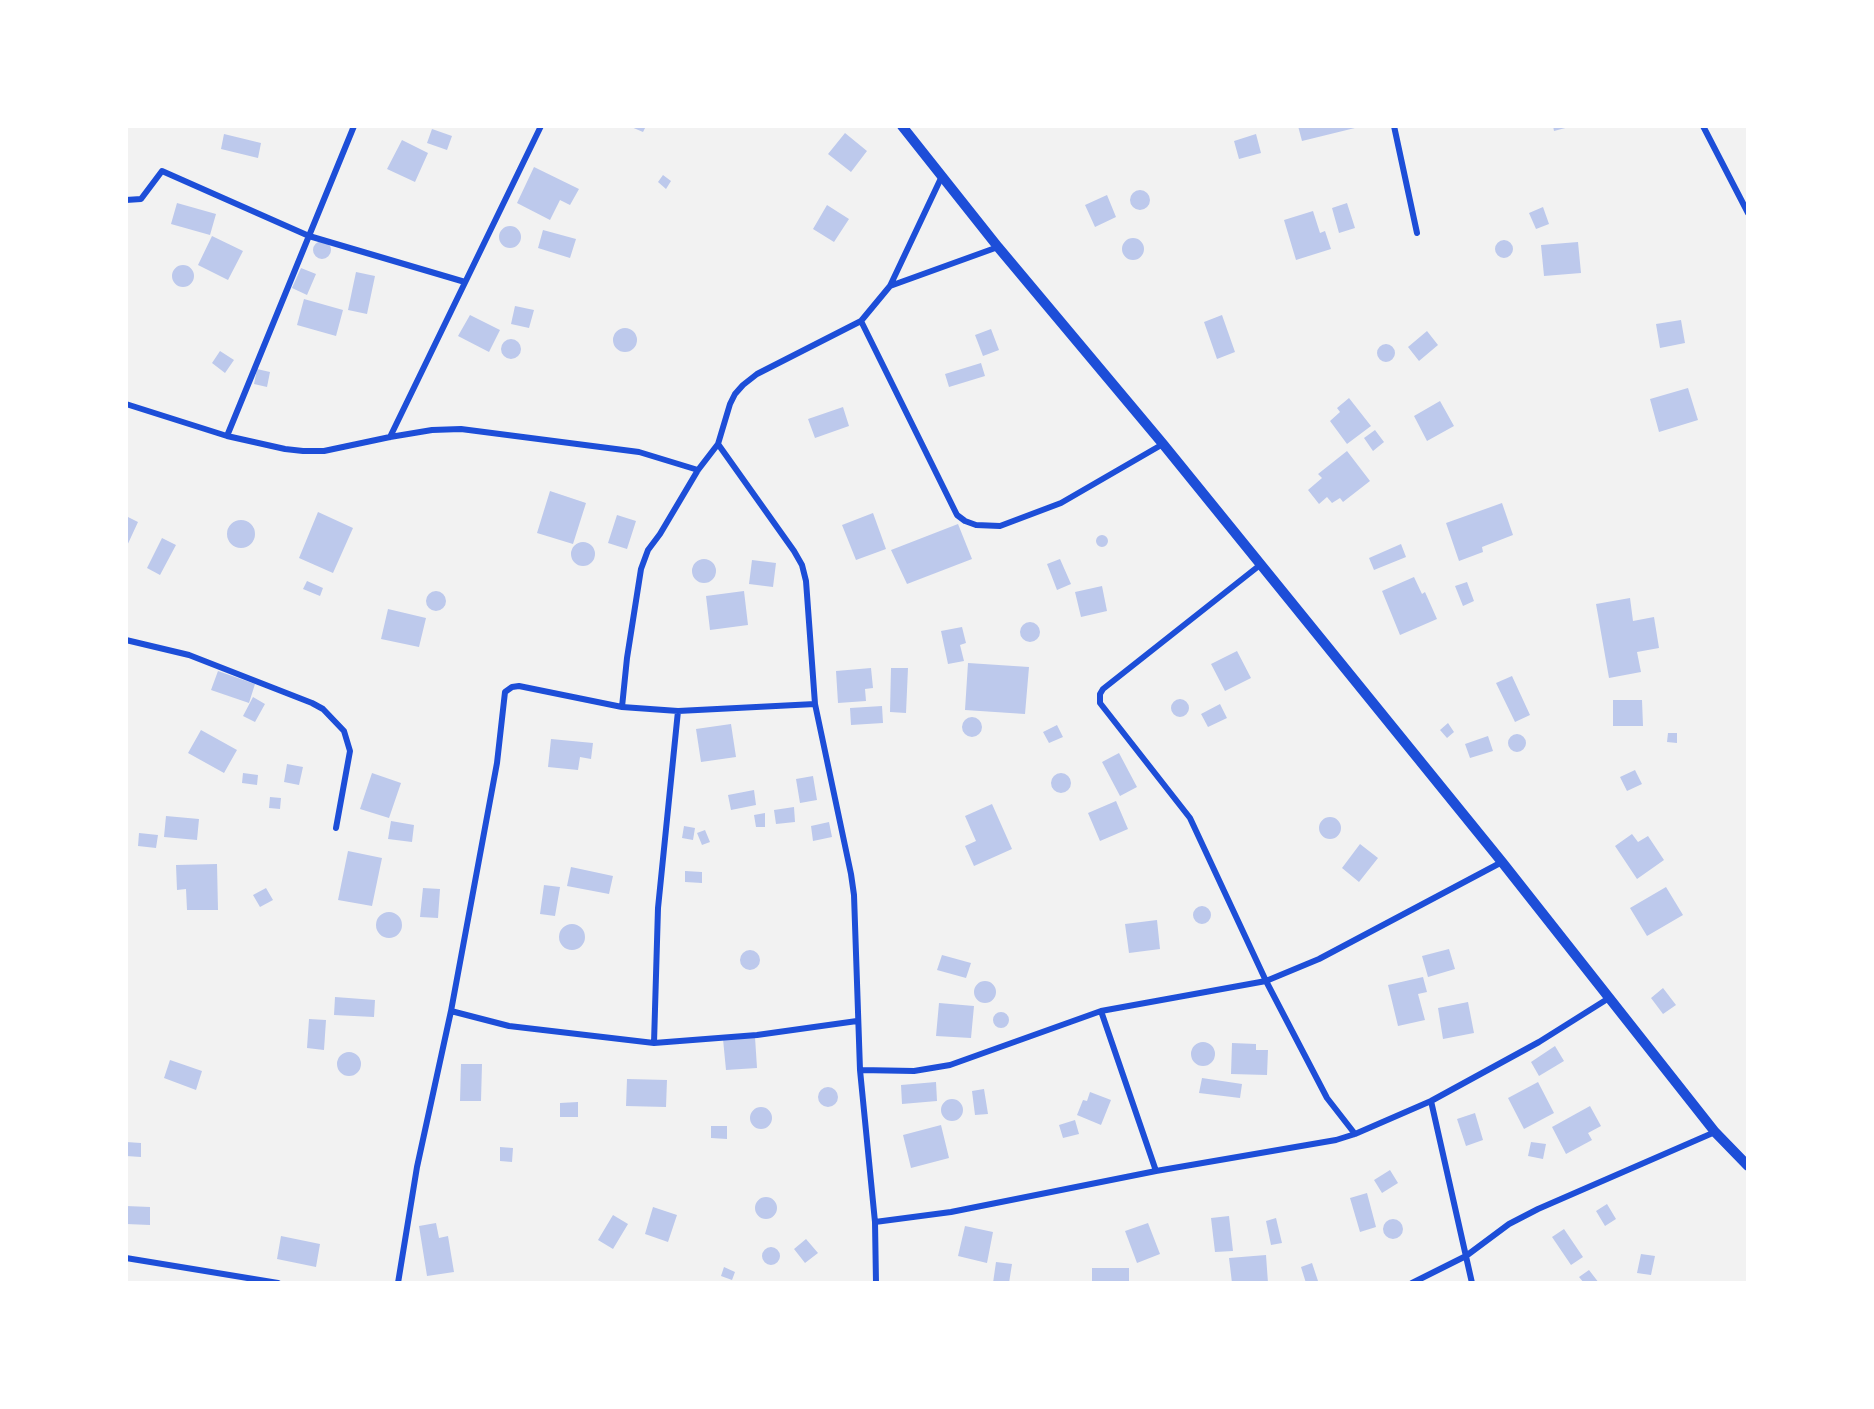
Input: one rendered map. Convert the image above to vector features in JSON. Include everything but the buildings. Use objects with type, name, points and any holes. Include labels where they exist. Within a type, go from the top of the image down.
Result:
[{"type":"street","points":[[227,436],[354,126]]},
{"type":"street","points":[[390,437],[541,126]]},
{"type":"street","points":[[902,126],[998,247],[1163,444],[1502,862],[1714,1132],[1748,1166]]},
{"type":"street","points":[[1394,126],[1417,233]]},
{"type":"street","points":[[1703,126],[1748,213]]},
{"type":"street","points":[[126,200],[141,199],[162,171],[309,236],[465,282]]},
{"type":"street","points":[[622,706],[641,569],[648,550],[698,470],[718,444],[735,394],[757,374],[861,321],[890,286],[942,176]]},
{"type":"street","points":[[890,286],[998,247]]},
{"type":"street","points":[[861,321],[957,515],[965,521],[976,525],[1000,526],[1061,503],[1163,444]]},
{"type":"street","points":[[126,404],[227,436],[285,449],[324,451],[432,430],[461,429],[639,452],[698,470]]},
{"type":"street","points":[[718,444],[794,551],[802,565],[806,581],[815,704],[854,895],[857,1021],[875,1222],[876,1283]]},
{"type":"street","points":[[1260,564],[1103,689],[1100,699],[1102,707],[1191,818],[1266,981],[1327,1098],[1355,1134]]},
{"type":"street","points":[[126,640],[189,655],[323,709],[344,731],[350,751],[336,828]]},
{"type":"street","points":[[398,1283],[417,1167],[451,1011],[497,763],[505,692],[512,687],[519,686],[622,706],[678,711],[815,704]]},
{"type":"street","points":[[654,1043],[658,908],[678,711]]},
{"type":"street","points":[[860,1070],[914,1071],[950,1065],[1101,1011],[1266,981],[1319,959],[1502,862]]},
{"type":"street","points":[[875,1222],[951,1212],[1156,1171],[1336,1140],[1431,1101],[1539,1042],[1610,998]]},
{"type":"street","points":[[451,1011],[509,1026],[654,1043],[757,1035],[857,1021]]},
{"type":"street","points":[[1101,1011],[1156,1171]]},
{"type":"street","points":[[1431,1101],[1472,1283]]},
{"type":"street","points":[[1412,1283],[1466,1256],[1509,1224],[1538,1209],[1714,1132]]},
{"type":"street","points":[[126,1258],[278,1283]]}]
